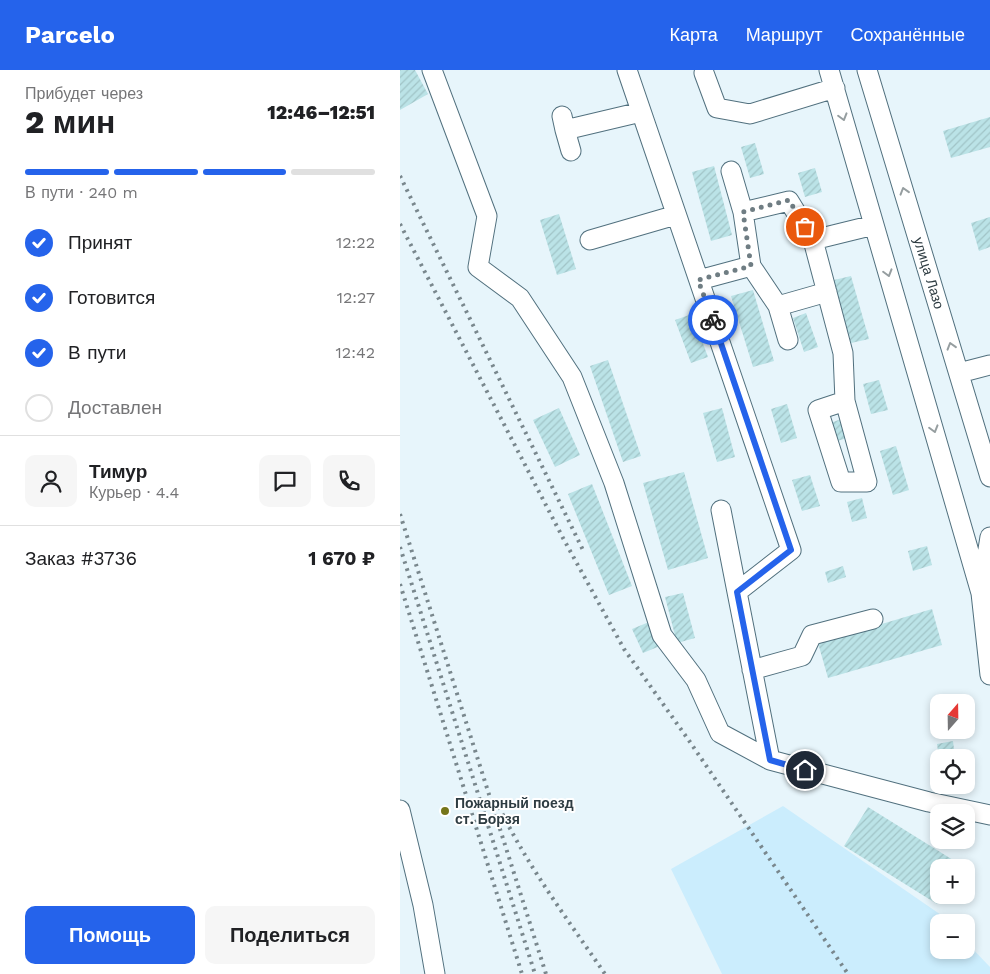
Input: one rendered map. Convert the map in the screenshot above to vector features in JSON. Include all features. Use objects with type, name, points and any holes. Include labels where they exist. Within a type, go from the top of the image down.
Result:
[{"type":"street","points":[[432,70],[487,216],[478,267],[520,298],[572,377],[614,483],[662,634],[696,680],[720,733],[770,760],[929,802],[990,815]]},
{"type":"street","points":[[626,70],[791,550],[737,592]]},
{"type":"street","name":"улица Лазо","points":[[867,70],[990,477]]},
{"type":"street","points":[[704,73],[717,108],[750,114],[832,79],[981,593],[990,675]]},
{"type":"street","points":[[571,150],[563,123],[641,112]]},
{"type":"street","points":[[731,172],[743,212],[751,266],[778,306],[788,340]]},
{"type":"street","points":[[743,212],[789,200],[813,240],[843,353],[845,401]]},
{"type":"street","points":[[590,240],[676,215]]},
{"type":"street","points":[[813,240],[874,225]]},
{"type":"street","points":[[698,280],[751,266]]},
{"type":"street","points":[[778,306],[827,292]]},
{"type":"street","points":[[959,373],[990,365]]},
{"type":"street","points":[[721,510],[770,760]]},
{"type":"street","points":[[981,593],[990,537]]},
{"type":"street","points":[[752,670],[802,656],[812,635],[873,619]]},
{"type":"street","points":[[400,810],[423,905],[434,974]]},
{"type":"shaded area","points":[[783,806],[940,914],[930,914],[930,959],[975,959],[975,951],[990,967],[990,974],[722,974],[671,869]]},
{"type":"building","points":[[400,70],[415,70],[428,94],[400,110]]},
{"type":"building","points":[[990,117],[990,147],[951,158],[943,131]]},
{"type":"building","points":[[755,143],[764,174],[750,178],[741,147]]},
{"type":"building","points":[[714,166],[732,235],[711,241],[692,172]]},
{"type":"building","points":[[815,168],[822,192],[805,197],[798,173]]},
{"type":"building","points":[[559,214],[576,269],[557,275],[540,220]]},
{"type":"building","points":[[990,217],[990,247],[979,251],[971,223]]},
{"type":"building","points":[[851,276],[869,339],[851,343],[834,280]]},
{"type":"building","points":[[753,290],[774,361],[753,367],[731,296]]},
{"type":"building","points":[[806,313],[818,347],[804,352],[793,318]]},
{"type":"building","points":[[692,314],[708,357],[691,363],[675,320]]},
{"type":"building","points":[[608,360],[641,456],[623,462],[590,366]]},
{"type":"building","points":[[879,380],[888,410],[871,414],[863,384]]},
{"type":"building","points":[[787,404],[797,438],[781,443],[771,409]]},
{"type":"building","points":[[559,408],[580,455],[555,467],[533,420]]},
{"type":"building","points":[[722,408],[735,457],[717,462],[703,413]]},
{"type":"building","points":[[841,419],[847,438],[834,442],[828,424]]},
{"type":"building","points":[[896,446],[909,490],[893,495],[880,451]]},
{"type":"building","points":[[684,472],[708,558],[668,570],[643,483]]},
{"type":"building","points":[[810,475],[820,506],[802,511],[792,480]]},
{"type":"building","points":[[592,484],[632,586],[609,595],[568,494]]},
{"type":"building","points":[[862,498],[867,518],[852,522],[847,502]]},
{"type":"building","points":[[927,546],[932,565],[913,571],[908,551]]},
{"type":"building","points":[[843,566],[846,577],[828,583],[825,572]]},
{"type":"building","points":[[683,593],[695,638],[677,643],[665,597]]},
{"type":"building","points":[[932,609],[942,645],[828,678],[818,643]]},
{"type":"building","points":[[649,622],[660,646],[643,653],[632,629]]},
{"type":"building","points":[[953,741],[954,749],[938,749],[937,744]]},
{"type":"building","points":[[868,807],[930,846],[930,849],[935,849],[951,859],[930,859],[930,900],[844,846]]},
{"type":"railway","points":[[400,176],[583,550]]},
{"type":"railway","points":[[400,224],[563,538],[624,649],[690,742],[848,974]]},
{"type":"railway","points":[[400,514],[546,974]]},
{"type":"railway","points":[[400,547],[535,974]]},
{"type":"railway","points":[[400,584],[522,974]]},
{"type":"railway","points":[[499,807],[536,872],[605,974]]},
{"type":"way so far","points":[[713,320],[698,280],[751,266],[743,212],[789,200],[805,227]]},
{"type":"place","name":"Пожарный поезд ст. Борзя","points":[[445,811]]},
{"type":"route","points":[[713,320],[791,550],[737,592],[770,760],[805,770]]}]
